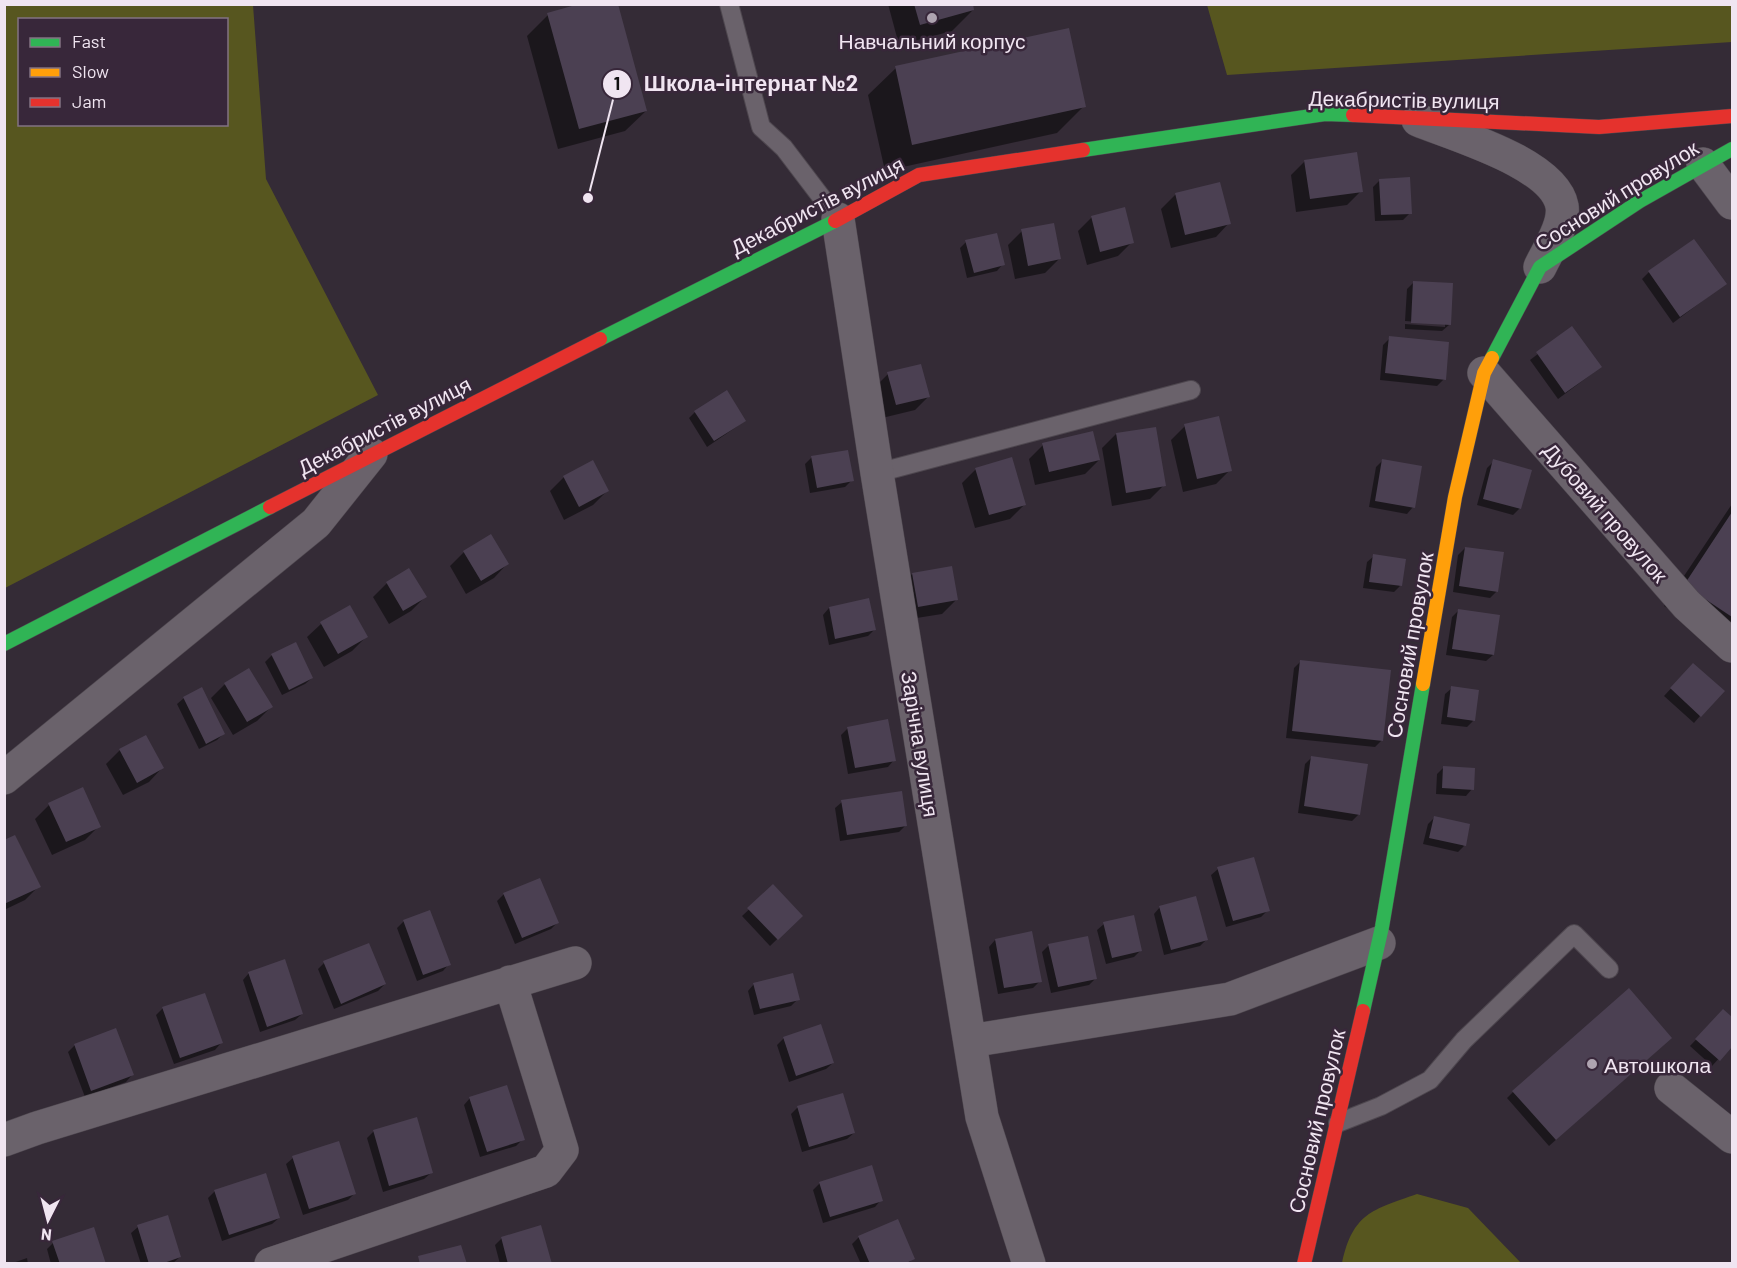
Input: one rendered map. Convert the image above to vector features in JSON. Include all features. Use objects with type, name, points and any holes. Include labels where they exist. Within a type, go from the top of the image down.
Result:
[{"type":"street","name":"Декабристів вулиця","points":[[4,644],[371,454],[838,219],[919,175],[1325,114],[1599,127],[1732,117]]},
{"type":"street","points":[[1414,118],[1532,169],[1556,192],[1562,207],[1560,224],[1540,267]]},
{"type":"street","name":"Сосновий провулок","points":[[1304,1263],[1379,943],[1455,497],[1484,373],[1540,267],[1640,201],[1732,149]]},
{"type":"street","points":[[1703,164],[1732,203]]},
{"type":"street","name":"Зарічна вулиця","points":[[838,219],[982,1117],[1029,1263]]},
{"type":"street","name":"Дубовий провулок","points":[[1484,373],[1687,605],[1732,646]]},
{"type":"street","points":[[4,778],[316,523],[371,454]]},
{"type":"street","points":[[970,1041],[1230,999],[1379,943]]},
{"type":"street","points":[[4,1140],[48,1124],[575,963]]},
{"type":"street","points":[[272,1263],[546,1171],[562,1150],[510,982]]},
{"type":"street","points":[[1671,1088],[1732,1137]]},
{"type":"lane","points":[[729,4],[761,127],[784,148],[838,219]]},
{"type":"lane","points":[[877,473],[1191,390]]},
{"type":"lane","points":[[1338,1123],[1382,1106],[1430,1080],[1464,1040],[1574,934],[1610,969]]},
{"type":"shaded area","points":[[5,4],[253,5],[266,179],[378,395],[5,588]]},
{"type":"shaded area","points":[[1207,5],[1732,5],[1732,42],[1227,75]]},
{"type":"shaded area","points":[[1417,1194],[1468,1208],[1521,1263],[1342,1263],[1352,1233],[1359,1223],[1388,1204]]},
{"type":"building","points":[[579,4],[618,4],[647,111],[579,129],[547,13]]},
{"type":"building","name":"Навчальний корпус","points":[[914,4],[973,4],[974,10],[920,25]]},
{"type":"building","points":[[1069,28],[1086,107],[912,145],[895,66]]},
{"type":"building","points":[[1357,152],[1363,192],[1310,199],[1304,160]]},
{"type":"building","points":[[1410,177],[1412,214],[1381,215],[1379,179]]},
{"type":"building","points":[[1220,182],[1231,224],[1185,235],[1175,193]]},
{"type":"building","points":[[1125,207],[1134,243],[1100,252],[1091,216]]},
{"type":"building","points":[[1054,223],[1061,259],[1028,266],[1021,229]]},
{"type":"building","points":[[997,233],[1005,265],[974,273],[965,240]]},
{"type":"building","points":[[1694,239],[1727,284],[1680,317],[1648,271]]},
{"type":"building","points":[[1413,281],[1453,283],[1451,325],[1411,323]]},
{"type":"building","points":[[1572,326],[1602,367],[1565,393],[1536,352]]},
{"type":"building","points":[[1389,336],[1449,342],[1446,380],[1385,373]]},
{"type":"building","points":[[921,364],[930,397],[896,405],[887,372]]},
{"type":"building","points":[[727,390],[746,421],[714,441],[694,411]]},
{"type":"building","points":[[1219,416],[1232,471],[1197,479],[1184,424]]},
{"type":"building","points":[[1156,427],[1166,486],[1126,493],[1116,433]]},
{"type":"building","points":[[1093,431],[1100,460],[1049,472],[1042,443]]},
{"type":"building","points":[[848,450],[854,481],[817,488],[811,456]]},
{"type":"building","points":[[1012,457],[1026,505],[989,515],[975,468]]},
{"type":"building","points":[[1382,459],[1422,466],[1415,508],[1375,501]]},
{"type":"building","points":[[1493,459],[1532,470],[1521,509],[1483,499]]},
{"type":"building","points":[[593,460],[609,491],[579,507],[563,476]]},
{"type":"building","points":[[1732,512],[1732,617],[1684,585]]},
{"type":"building","points":[[491,534],[509,564],[481,581],[463,551]]},
{"type":"building","points":[[1465,547],[1504,552],[1498,592],[1459,586]]},
{"type":"building","points":[[1373,554],[1406,559],[1402,586],[1369,582]]},
{"type":"building","points":[[952,566],[958,600],[918,607],[912,573]]},
{"type":"building","points":[[409,568],[427,597],[403,611],[386,582]]},
{"type":"building","points":[[869,598],[876,630],[835,639],[829,607]]},
{"type":"building","points":[[350,605],[368,637],[338,654],[320,622]]},
{"type":"building","points":[[1458,609],[1500,615],[1494,655],[1452,649]]},
{"type":"building","points":[[296,642],[313,678],[289,690],[271,654]]},
{"type":"building","points":[[1300,660],[1391,670],[1383,741],[1292,731]]},
{"type":"building","points":[[1693,663],[1725,691],[1701,717],[1670,688]]},
{"type":"building","points":[[249,668],[273,707],[247,722],[224,683]]},
{"type":"building","points":[[1451,686],[1479,690],[1475,721],[1447,717]]},
{"type":"building","points":[[202,687],[225,734],[206,744],[183,697]]},
{"type":"building","points":[[888,719],[896,761],[855,768],[847,727]]},
{"type":"building","points":[[146,735],[164,768],[137,783],[119,749]]},
{"type":"building","points":[[1311,756],[1368,764],[1360,815],[1304,806]]},
{"type":"building","points":[[1443,766],[1475,768],[1474,790],[1442,788]]},
{"type":"building","points":[[83,787],[101,827],[66,842],[48,803]]},
{"type":"building","points":[[902,791],[907,826],[847,835],[841,800]]},
{"type":"building","points":[[1434,816],[1470,824],[1466,846],[1429,838]]},
{"type":"building","points":[[15,835],[41,887],[4,904],[4,840]]},
{"type":"building","points":[[1254,857],[1270,911],[1233,921],[1217,867]]},
{"type":"building","points":[[540,878],[559,923],[522,938],[503,893]]},
{"type":"building","points":[[773,884],[803,916],[778,940],[747,908]]},
{"type":"building","points":[[1196,896],[1208,940],[1171,950],[1159,906]]},
{"type":"building","points":[[430,910],[451,965],[423,975],[403,920]]},
{"type":"building","points":[[1134,915],[1142,951],[1112,958],[1103,922]]},
{"type":"building","points":[[1032,931],[1042,982],[1004,988],[995,939]]},
{"type":"building","points":[[1088,936],[1097,979],[1058,987],[1048,944]]},
{"type":"building","points":[[369,943],[386,984],[341,1004],[323,961]]},
{"type":"building","points":[[285,959],[303,1014],[267,1027],[248,972]]},
{"type":"building","points":[[793,973],[800,1000],[760,1009],[753,983]]},
{"type":"building","name":"Автошкола","points":[[1629,988],[1672,1038],[1556,1140],[1512,1091]]},
{"type":"building","points":[[205,993],[223,1043],[180,1058],[162,1007]]},
{"type":"building","points":[[1723,1009],[1732,1017],[1732,1047],[1720,1061],[1695,1039]]},
{"type":"building","points":[[821,1024],[834,1063],[796,1076],[783,1037]]},
{"type":"building","points":[[116,1028],[134,1075],[91,1091],[74,1044]]},
{"type":"building","points":[[507,1085],[525,1140],[487,1152],[469,1097]]},
{"type":"building","points":[[843,1093],[855,1133],[809,1147],[797,1106]]},
{"type":"building","points":[[417,1117],[433,1173],[389,1186],[373,1130]]},
{"type":"building","points":[[339,1141],[356,1194],[309,1209],[292,1156]]},
{"type":"building","points":[[872,1165],[883,1201],[830,1217],[819,1182]]},
{"type":"building","points":[[266,1173],[280,1218],[229,1235],[214,1190]]},
{"type":"building","points":[[168,1215],[181,1257],[161,1264],[149,1264],[137,1225]]},
{"type":"building","points":[[898,1219],[915,1259],[904,1264],[870,1264],[858,1236]]},
{"type":"building","points":[[541,1225],[552,1264],[508,1264],[501,1237]]},
{"type":"building","points":[[94,1227],[106,1264],[60,1264],[52,1241]]},
{"type":"building","points":[[461,1245],[467,1264],[420,1264],[418,1256]]},
{"type":"traffic: fast","points":[[1083,150],[1325,114],[1353,115]]},
{"type":"traffic: fast","points":[[1492,358],[1540,267],[1640,201],[1732,149]]},
{"type":"traffic: fast","points":[[600,339],[835,221]]},
{"type":"traffic: fast","points":[[4,644],[270,507]]},
{"type":"traffic: fast","points":[[1363,1011],[1382,927],[1423,684]]},
{"type":"traffic: slow","points":[[1423,684],[1455,497],[1484,373],[1492,358]]},
{"type":"traffic: jam","points":[[1353,115],[1599,127],[1732,116]]},
{"type":"traffic: jam","points":[[835,221],[919,175],[1083,150]]},
{"type":"traffic: jam","points":[[270,507],[600,339]]},
{"type":"traffic: jam","points":[[1304,1264],[1363,1011]]},
{"type":"place","name":"Навчальний корпус","points":[[932,18]]},
{"type":"place","name":"Школа-інтернат №2","points":[[588,198]]},
{"type":"place","name":"Автошкола","points":[[1592,1064]]}]
